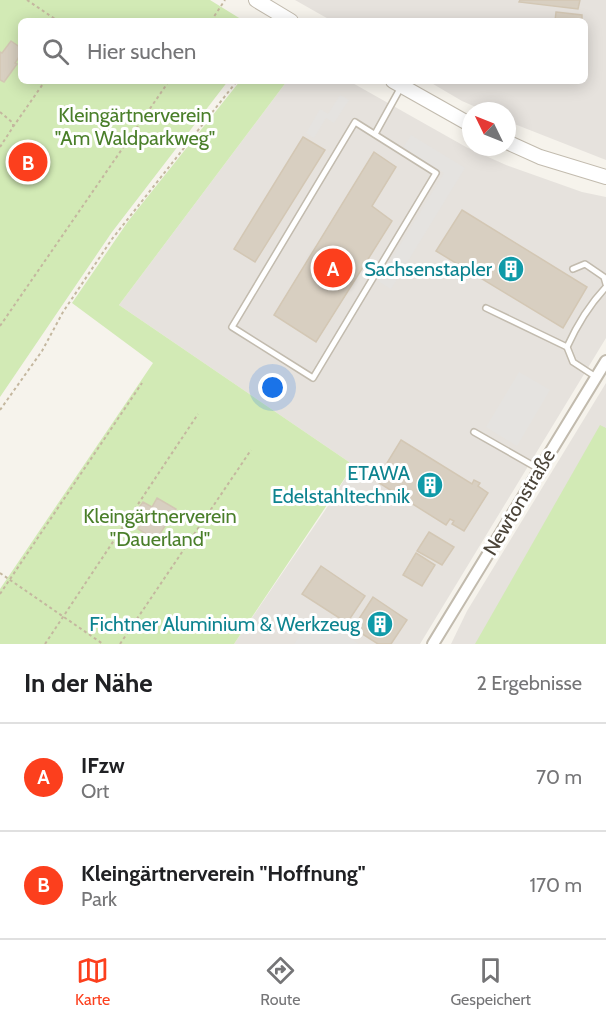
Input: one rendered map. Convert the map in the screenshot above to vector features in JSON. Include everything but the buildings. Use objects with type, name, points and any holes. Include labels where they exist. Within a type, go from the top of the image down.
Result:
[{"type":"street","points":[[256,0],[286,18]]},
{"type":"street","points":[[400,84],[462,119]]},
{"type":"street","points":[[516,146],[540,157],[606,177]]},
{"type":"street","name":"Newtonstraße","points":[[433,644],[606,361]]},
{"type":"lane","points":[[375,134],[398,84]]},
{"type":"lane","points":[[355,122],[375,134],[436,173],[313,378],[232,327],[355,122]]},
{"type":"lane","points":[[567,347],[575,329],[606,285],[604,277],[585,264],[573,268]]},
{"type":"lane","points":[[486,308],[567,347],[573,362],[596,377]]},
{"type":"lane","points":[[474,432],[539,469]]},
{"type":"path","points":[[27,0],[54,18]]},
{"type":"path","points":[[212,18],[225,0]]},
{"type":"path","points":[[0,147],[43,84]]},
{"type":"path","points":[[0,326],[168,84]]},
{"type":"path","points":[[0,410],[42,351],[63,312],[112,239],[235,84]]},
{"type":"path","points":[[0,112],[13,123],[13,127]]},
{"type":"path","points":[[0,594],[142,383]]},
{"type":"path","points":[[45,644],[198,414]]},
{"type":"path","points":[[120,644],[251,450]]},
{"type":"path","points":[[0,573],[103,644]]},
{"type":"shaded area","points":[[295,0],[606,0],[606,160],[516,125],[516,102],[464,102],[433,84],[588,84],[588,18],[327,18]]},
{"type":"shaded area","points":[[285,84],[354,84],[462,145],[462,156],[486,156],[582,192],[606,197],[606,338],[420,644],[234,644],[330,503],[349,472],[349,462],[119,305]]},
{"type":"shaded area","points":[[340,95],[349,100],[334,123],[326,118],[314,138],[306,133],[320,109],[328,114]]},
{"type":"shaded area","points":[[411,135],[465,168],[391,289],[378,281],[444,173],[403,148]]},
{"type":"shaded area","points":[[519,372],[550,390],[517,446],[486,427]]},
{"type":"shaded area","points":[[606,383],[606,644],[451,644],[467,611]]},
{"type":"shaded area","points":[[314,615],[359,644],[294,644]]},
{"type":"green space","name":"Kleingärtnerverein \"Am Waldparkweg\"","points":[[0,0],[210,0],[239,18],[18,18],[18,84],[226,84],[112,232],[0,397]]},
{"type":"green space","name":"Kleingärtnerverein \"Dauerland\"","points":[[238,84],[285,84],[119,305],[349,462],[349,472],[234,644],[0,644],[0,589],[153,363],[72,303],[129,220]]},
{"type":"green space","points":[[600,425],[606,428],[606,644],[475,644]]},
{"type":"place","name":"Kleingärtnerverein \"Hoffnung\"","points":[[28,162]]},
{"type":"place","name":"IFzw","points":[[333,268]]},
{"type":"place","name":"Sachsenstapler","points":[[511,269]]},
{"type":"place","name":"ETAWA Edelstahltechnik","points":[[430,485]]},
{"type":"place","name":"Fichtner Aluminium & Werkzeug","points":[[380,624]]}]
